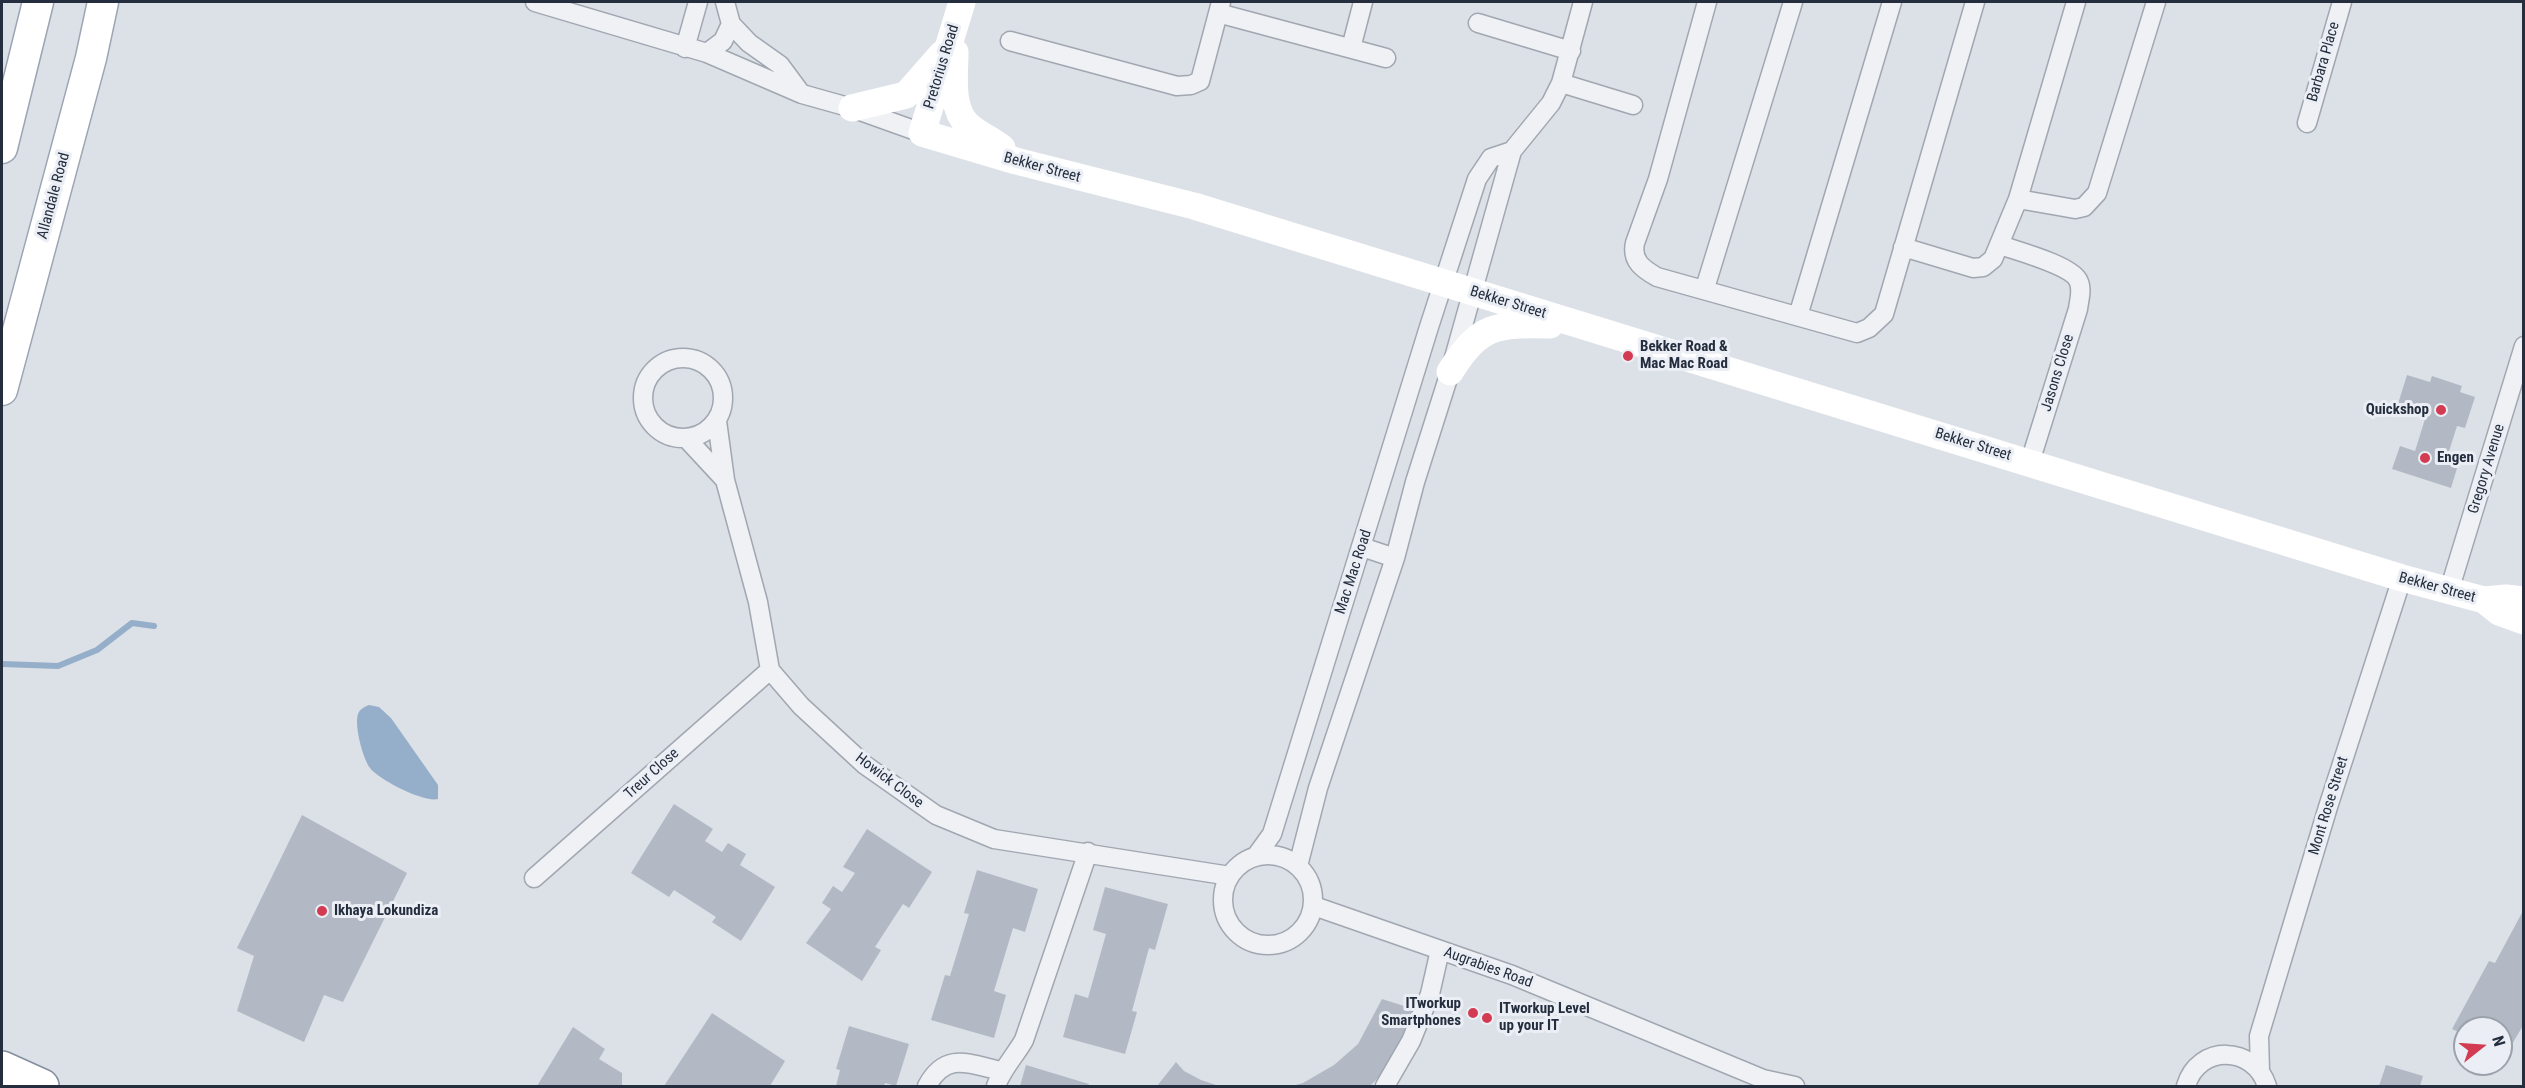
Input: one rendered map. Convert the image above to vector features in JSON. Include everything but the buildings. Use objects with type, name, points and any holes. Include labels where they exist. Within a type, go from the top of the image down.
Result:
[{"type":"highway","points":[[2,1068],[42,1086]]},
{"type":"main road","points":[[2,148],[38,2]]},
{"type":"main road","name":"Allandale Road","points":[[2,390],[92,58],[103,2]]},
{"type":"street","name":"Bekker Street","points":[[535,2],[707,53],[802,94],[852,108],[922,133],[1016,161],[1194,206],[2402,578],[2484,600],[2506,598],[2523,600]]},
{"type":"street","points":[[685,48],[698,2]]},
{"type":"street","points":[[725,2],[731,24],[749,43],[780,65],[802,94]]},
{"type":"street","name":"Pretorius Road","points":[[922,133],[962,2]]},
{"type":"street","points":[[1351,48],[1363,2]]},
{"type":"street","points":[[1298,866],[1318,788],[1395,558],[1415,482],[1450,372],[1512,152],[1551,103],[1561,83],[1583,2]]},
{"type":"street","points":[[1707,2],[1658,179],[1634,250],[1637,262],[1649,272],[1670,281],[1706,288],[1851,332],[1862,332],[1884,314],[1976,2]]},
{"type":"street","points":[[1706,288],[1793,2]]},
{"type":"street","points":[[1798,316],[1892,2]]},
{"type":"street","points":[[1903,247],[1973,268],[1990,263],[2000,245],[2018,200],[2076,2]]},
{"type":"street","points":[[2018,200],[2075,209],[2084,207],[2097,193],[2156,2]]},
{"type":"street","name":"Barbara Place","points":[[2307,123],[2342,2]]},
{"type":"street","points":[[1010,41],[1177,86],[1191,85],[1200,81],[1219,7],[1386,58]]},
{"type":"street","points":[[1478,23],[1571,51]]},
{"type":"street","points":[[707,53],[723,40],[731,24]]},
{"type":"street","points":[[852,108],[906,95],[951,39]]},
{"type":"street","points":[[951,39],[957,106],[962,118],[969,126],[992,140],[1016,161]]},
{"type":"street","points":[[1561,83],[1633,105]]},
{"type":"street","name":"Mac Mac Road","points":[[1256,856],[1272,834],[1477,179],[1491,158],[1512,152]]},
{"type":"street","name":"Jasons Close","points":[[2000,245],[2066,270],[2076,277],[2080,284],[2078,309],[2030,462]]},
{"type":"street","points":[[1450,372],[1465,348],[1492,329],[1515,324],[1579,325]]},
{"type":"street","name":"Gregory Avenue","points":[[2449,591],[2523,346]]},
{"type":"street","points":[[717,421],[704,432],[686,438],[667,435],[652,424],[644,407],[644,388],[652,372],[667,360],[685,357],[702,362],[715,373],[722,388],[723,405],[717,421],[725,480],[758,602],[770,670]]},
{"type":"street","points":[[686,438],[725,480]]},
{"type":"street","points":[[1362,547],[1395,558]]},
{"type":"street","name":"Mont Rose Street","points":[[2263,1079],[2259,1036],[2328,807],[2402,578]]},
{"type":"street","name":"Bekker Street","points":[[2484,600],[2499,612],[2523,621]]},
{"type":"street","name":"Howick Close","points":[[770,670],[801,706],[865,765],[936,815],[994,839],[1089,852],[1230,876]]},
{"type":"street","name":"Treur Close","points":[[534,878],[770,670]]},
{"type":"street","points":[[927,1086],[936,1071],[944,1065],[958,1061],[998,1079],[1009,1064],[1024,1040],[1089,852]]},
{"type":"street","points":[[1271,855],[1286,858],[1298,866],[1310,884],[1314,906],[1310,920],[1301,933],[1289,942],[1274,946],[1259,945],[1245,940],[1233,930],[1226,916],[1222,901],[1225,886],[1230,876],[1243,862],[1256,856],[1271,855]]},
{"type":"street","name":"Augrabies Road","points":[[1314,906],[1512,975],[1763,1079],[1794,1086]]},
{"type":"street","points":[[1385,1086],[1412,1041],[1430,994],[1440,950]]},
{"type":"street","points":[[2186,1086],[2195,1068],[2210,1058],[2259,1036]]},
{"type":"street","points":[[2219,1055],[2228,1054],[2246,1059],[2263,1079]]},
{"type":"water","points":[[369,705],[379,707],[391,718],[438,785],[438,799],[423,798],[402,789],[370,768],[360,742],[357,726],[358,714]]},
{"type":"waterway","points":[[2,664],[58,666],[97,650],[132,623],[154,626]]},
{"type":"place","name":"Bekker Road & Mac Mac Road","points":[[1628,356]]},
{"type":"place","name":"Quickshop","points":[[2441,410]]},
{"type":"place","name":"Engen","points":[[2425,458]]},
{"type":"place","name":"Ikhaya Lokundiza","points":[[322,911]]},
{"type":"place","name":"ITworkup Smartphones","points":[[1473,1013]]},
{"type":"place","name":"ITworkup Level up your IT","points":[[1487,1018]]}]
